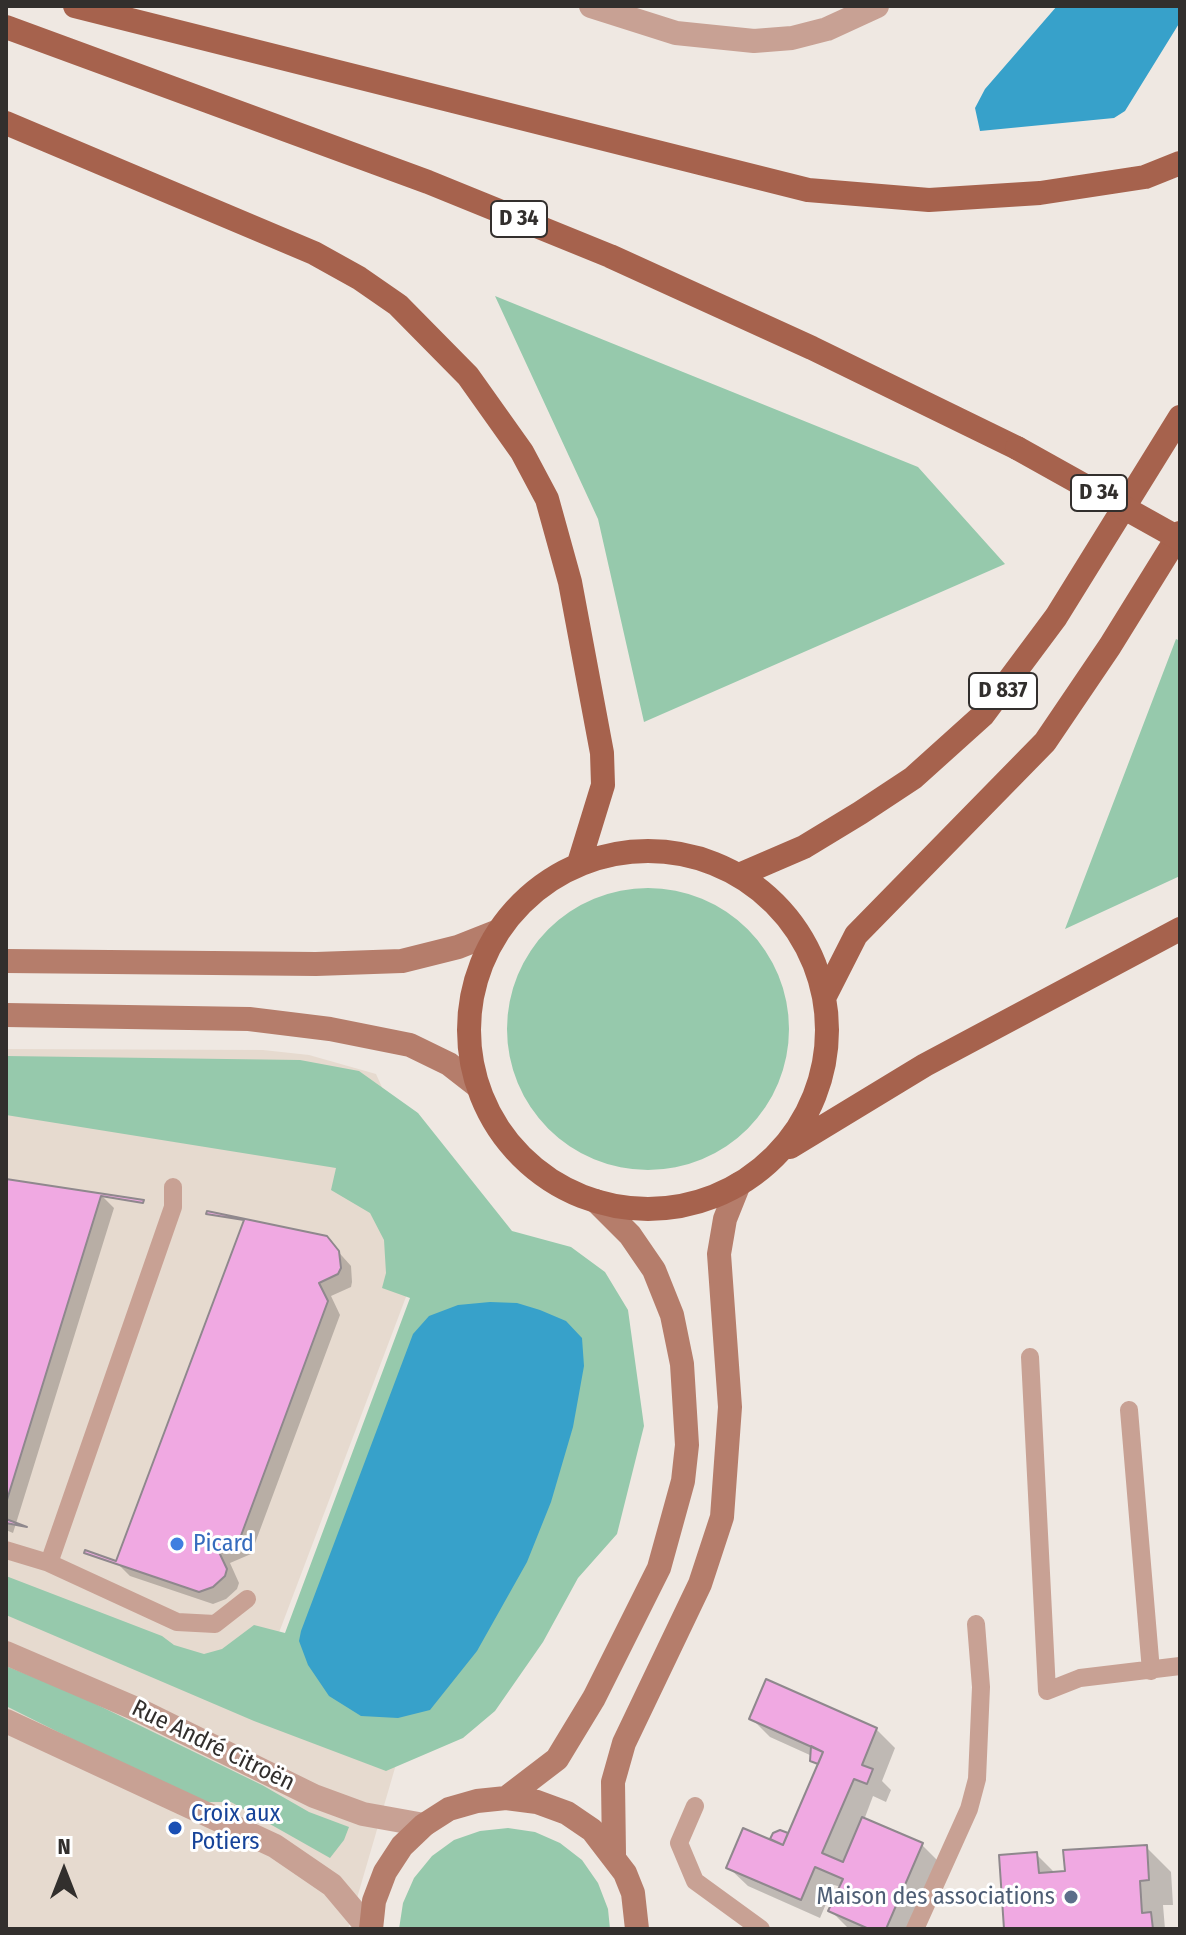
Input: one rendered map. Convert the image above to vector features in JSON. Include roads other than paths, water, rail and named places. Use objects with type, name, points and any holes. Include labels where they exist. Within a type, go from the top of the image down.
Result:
[{"type":"main road","points":[[75,6],[808,190],[929,200],[1040,193],[1145,177],[1180,163]]},
{"type":"main road","name":"D 34","points":[[6,27],[428,182],[610,256],[798,342],[1017,448],[1180,536]]},
{"type":"main road","points":[[6,123],[337,265],[398,305],[468,376],[522,452],[547,499],[570,582],[602,753],[603,785],[579,863]]},
{"type":"main road","name":"D 837","points":[[739,875],[804,847],[860,813],[913,778],[983,715],[1056,617],[1180,417]]},
{"type":"main road","name":"D 837","points":[[825,996],[856,935],[1045,742],[1180,536]]},
{"type":"main road","points":[[777,1154],[803,1120],[820,1081],[828,1039],[825,996],[814,959],[795,926],[770,897],[739,875],[701,858],[661,850],[619,852],[579,863],[547,880],[528,896],[496,932],[478,967],[469,1006],[468,1046],[476,1085],[494,1124],[521,1158],[556,1184],[596,1201],[632,1208],[669,1208],[706,1200],[739,1184],[777,1154],[925,1065],[1180,929]]},
{"type":"main road","points":[[6,961],[284,964],[402,961],[496,932]]},
{"type":"main road","points":[[6,1015],[249,1019],[330,1029],[410,1045],[449,1064],[476,1085]]},
{"type":"main road","points":[[614,1854],[613,1782],[624,1743],[700,1584],[722,1517],[730,1407],[719,1254],[725,1219],[739,1184]]},
{"type":"main road","points":[[506,1798],[557,1759],[594,1698],[659,1568],[683,1481],[687,1445],[682,1364],[672,1315],[654,1270],[630,1235],[596,1201]]},
{"type":"main road","points":[[370,1929],[374,1901],[385,1872],[402,1846],[424,1825],[449,1809],[477,1801],[506,1798],[537,1802],[567,1813],[592,1830],[614,1854],[633,1893],[637,1929]]},
{"type":"street","points":[[591,6],[676,33],[754,41],[792,38],[827,29],[877,6]]},
{"type":"street","name":"Rue André Citroën","points":[[6,1653],[141,1711],[314,1796],[363,1814],[424,1825]]},
{"type":"street","points":[[6,1721],[275,1846],[332,1885],[370,1929]]},
{"type":"lane","points":[[49,1563],[173,1207],[173,1187]]},
{"type":"lane","points":[[1030,1357],[1047,1691],[1080,1678],[1180,1666]]},
{"type":"lane","points":[[1129,1410],[1151,1671]]},
{"type":"lane","points":[[6,1550],[49,1563],[177,1622],[215,1624],[247,1599]]},
{"type":"lane","points":[[915,1929],[969,1809],[977,1779],[981,1687],[976,1624]]},
{"type":"lane","points":[[695,1806],[679,1843],[695,1881],[761,1929]]},
{"type":"water","points":[[1057,6],[1180,6],[1180,22],[1125,111],[1114,118],[980,131],[975,108],[985,89]]},
{"type":"water","points":[[517,1303],[540,1310],[566,1321],[582,1338],[584,1366],[573,1427],[551,1502],[527,1562],[477,1651],[430,1710],[398,1718],[361,1716],[329,1696],[308,1665],[299,1641],[301,1631],[413,1334],[429,1316],[458,1305]]},
{"type":"place","name":"Picard","points":[[177,1544]]},
{"type":"place","name":"Croix aux Potiers","points":[[175,1828]]},
{"type":"place","name":"Maison des associations","points":[[1071,1897]]}]
